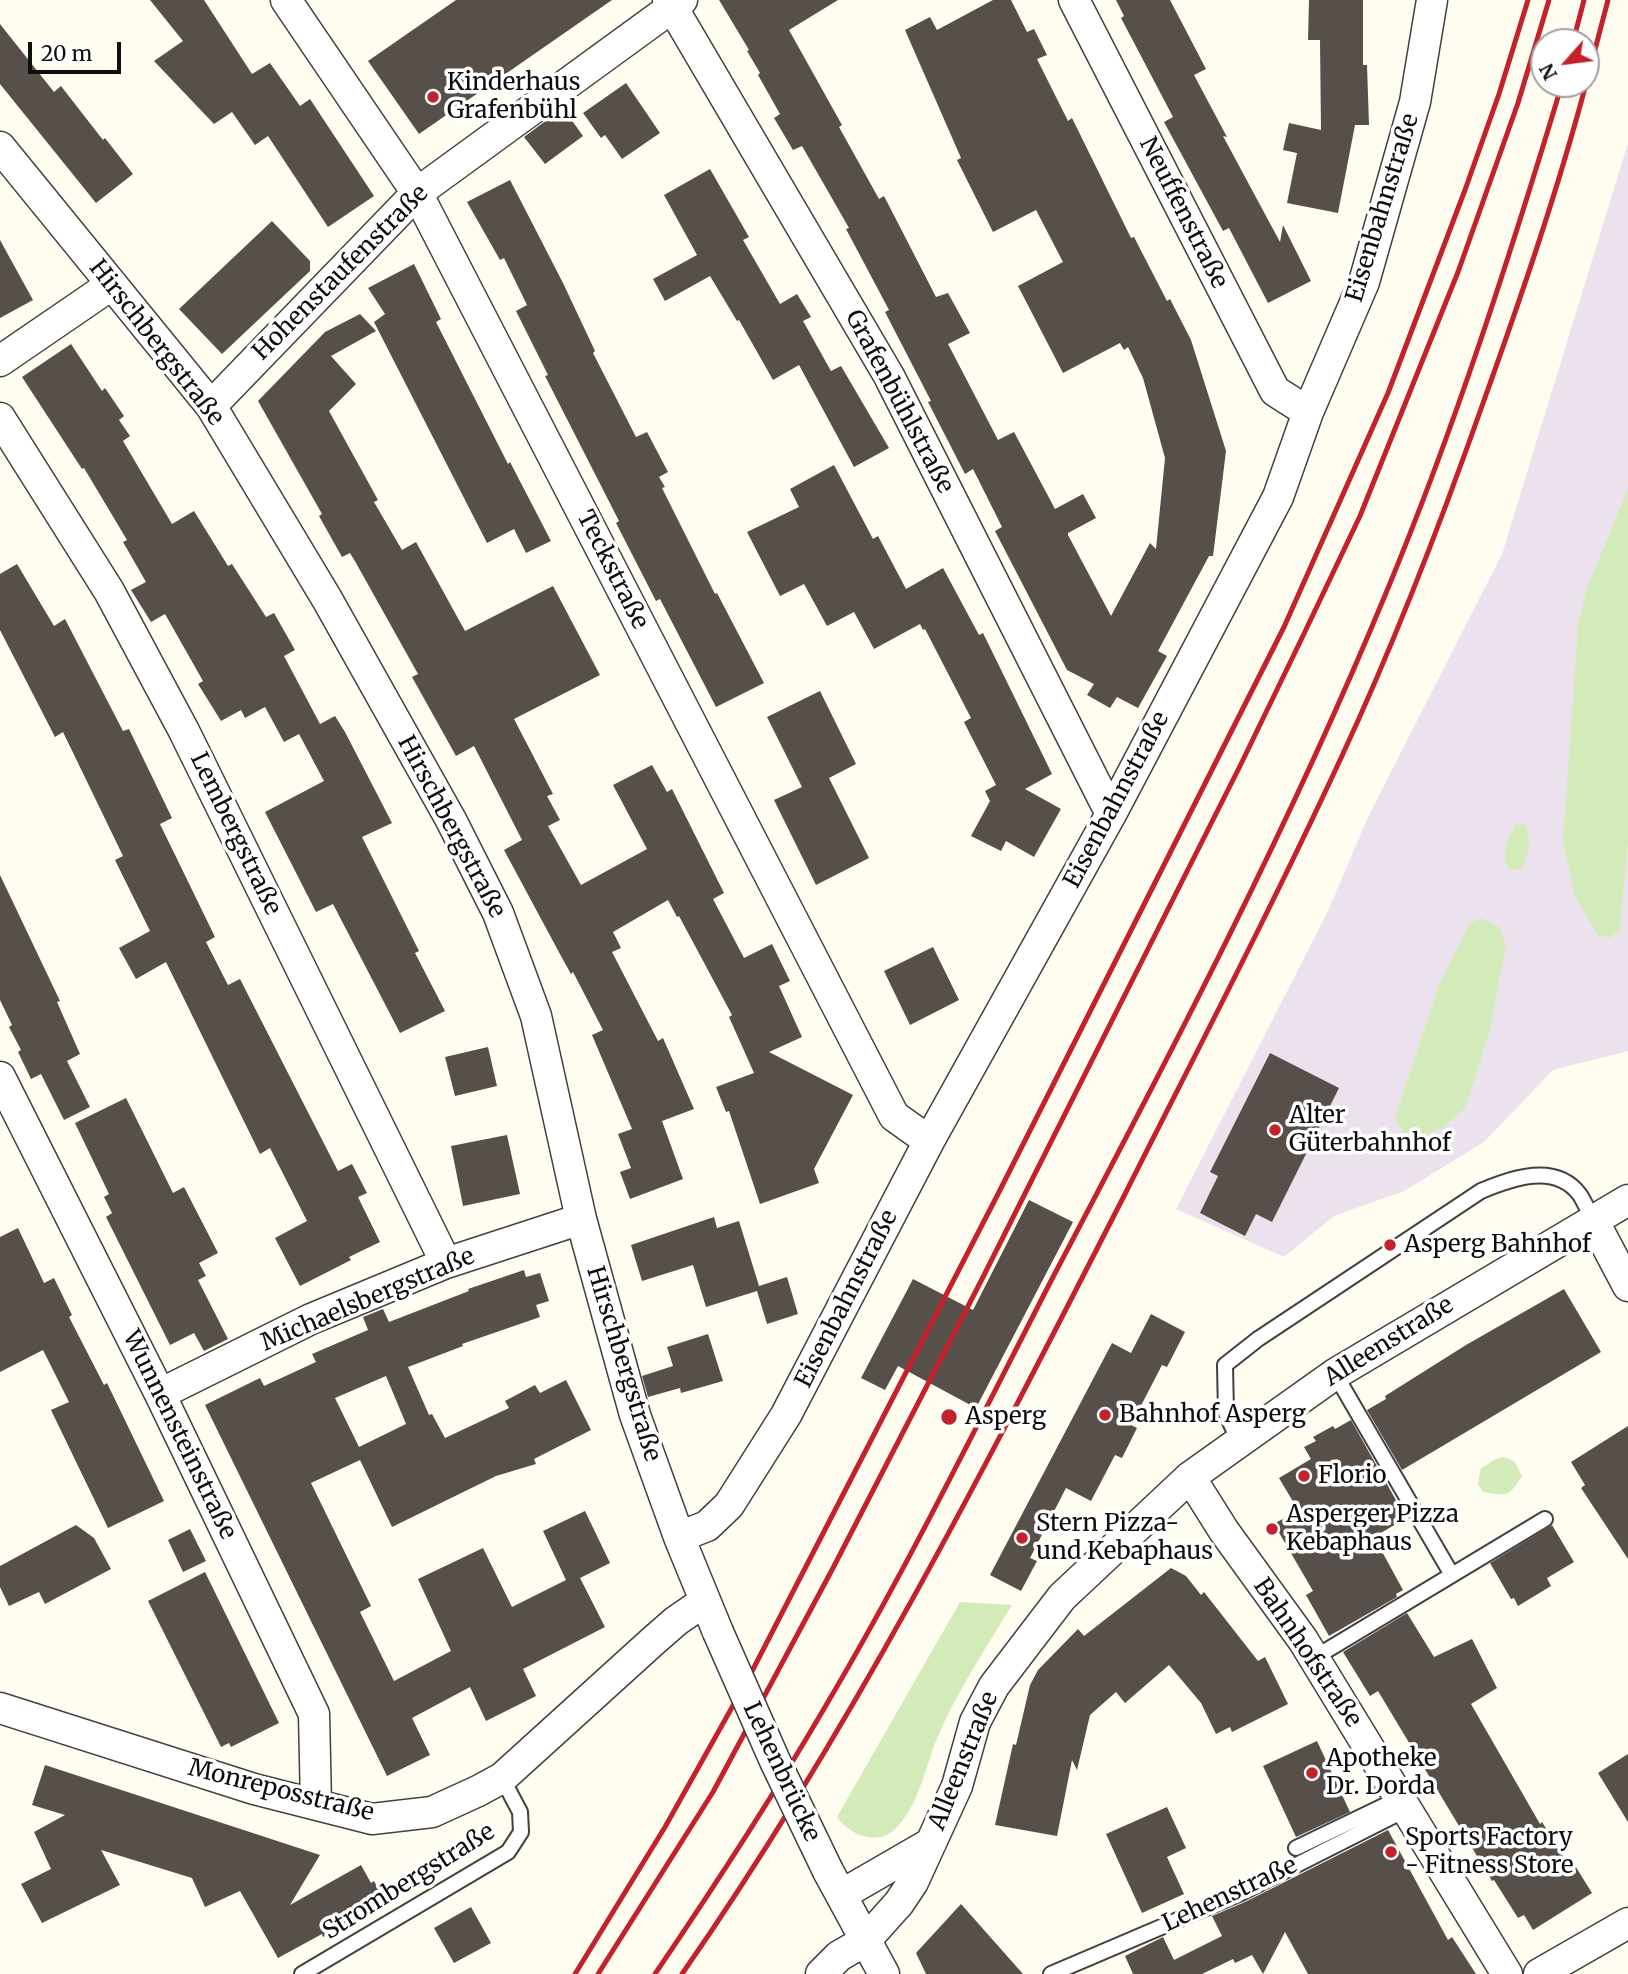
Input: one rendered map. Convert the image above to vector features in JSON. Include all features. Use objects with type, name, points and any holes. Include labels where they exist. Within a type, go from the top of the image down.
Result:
[{"type":"street","name":"Teckstraße","points":[[286,0],[416,193],[894,1116],[929,1141]]},
{"type":"street","name":"Neuffenstraße","points":[[1074,0],[1275,391],[1308,412]]},
{"type":"street","name":"Eisenbahnstraße","points":[[679,1537],[707,1526],[729,1505],[786,1415],[929,1141],[1111,814],[1278,497],[1308,412],[1364,282],[1415,102],[1432,0]]},
{"type":"street","name":"Hohenstaufenstraße","points":[[211,406],[416,193],[674,2]]},
{"type":"street","name":"Grafenbühlstraße","points":[[674,2],[889,376],[1111,814]]},
{"type":"street","name":"Hirschbergstraße","points":[[0,147],[211,406],[334,611],[451,820],[498,913],[536,1016],[581,1219],[635,1415],[705,1601]]},
{"type":"street","points":[[0,361],[111,285]]},
{"type":"street","name":"Lembergstraße","points":[[0,418],[109,591],[184,731],[446,1264]]},
{"type":"street","name":"Wunnensteinstraße","points":[[0,1077],[160,1394],[314,1714],[316,1804]]},
{"type":"street","name":"Alleenstraße","points":[[821,1974],[839,1956],[865,1941],[899,1903],[913,1882],[957,1786],[975,1722],[994,1686],[1016,1654],[1062,1597],[1190,1477],[1335,1374],[1628,1200]]},
{"type":"street","name":"Michaelsbergstraße","points":[[160,1394],[311,1319],[446,1264],[581,1219]]},
{"type":"street","points":[[1593,1220],[1628,1286]]},
{"type":"street","name":"Bahnhofstraße","points":[[1190,1477],[1224,1531],[1314,1658],[1507,1974]]},
{"type":"street","name":"Monreposstraße","points":[[0,1708],[254,1789],[372,1819],[432,1812],[502,1778],[660,1634],[705,1601]]},
{"type":"street","name":"Lehenbrücke","points":[[705,1601],[775,1761],[865,1941]]},
{"type":"street","name":"Alleenstraße","points":[[834,1883],[931,1843]]},
{"type":"street","points":[[1539,1974],[1628,1923]]},
{"type":"street","points":[[865,1941],[884,1974]]},
{"type":"lane","points":[[1239,1442],[1227,1413],[1225,1365],[1258,1339],[1482,1191],[1529,1175],[1559,1177],[1578,1193],[1593,1220]]},
{"type":"lane","points":[[1335,1374],[1452,1575]]},
{"type":"lane","points":[[1314,1658],[1545,1520]]},
{"type":"lane","name":"Strombergstraße","points":[[302,1974],[508,1852],[521,1832],[520,1812],[502,1778]]},
{"type":"lane","points":[[1296,1848],[1404,1804]]},
{"type":"lane","name":"Lehenstraße","points":[[1051,1974],[1241,1892],[1404,1804]]},
{"type":"shaded area","points":[[1628,143],[1628,1051],[1553,1070],[1484,1142],[1404,1191],[1334,1216],[1284,1257],[1176,1209],[1328,911],[1368,817],[1502,554]]},
{"type":"green space","points":[[1628,489],[1628,841],[1620,929],[1610,938],[1598,935],[1575,897],[1563,842],[1578,624],[1587,588]]},
{"type":"green space","points":[[1525,824],[1529,841],[1526,858],[1521,869],[1509,870],[1505,857],[1507,841],[1516,825]]},
{"type":"green space","points":[[1482,918],[1499,927],[1506,945],[1489,1034],[1465,1108],[1443,1128],[1421,1137],[1403,1132],[1395,1117],[1439,985],[1470,923]]},
{"type":"green space","points":[[1504,1457],[1515,1462],[1522,1476],[1507,1493],[1483,1492],[1478,1484],[1481,1468]]},
{"type":"green space","points":[[960,1602],[1012,1605],[954,1702],[916,1797],[904,1819],[889,1834],[881,1837],[873,1838],[856,1833],[837,1817]]},
{"type":"building","points":[[150,0],[204,0],[252,74],[270,63],[300,106],[310,99],[374,196],[328,227],[268,136],[255,145],[232,112],[214,124],[154,61],[183,41]]},
{"type":"building","name":"Kinderhaus Grafenbühl","points":[[456,0],[612,0],[419,134],[368,61]]},
{"type":"building","points":[[719,0],[838,0],[789,30],[842,125],[839,127],[879,199],[884,196],[936,297],[948,293],[970,333],[948,344],[998,440],[1014,432],[1055,509],[1083,494],[1096,518],[1068,535],[1111,616],[1150,543],[1156,549],[1165,458],[1143,378],[1128,347],[1124,350],[1120,343],[1063,373],[1018,286],[1063,262],[1036,210],[993,232],[957,160],[961,158],[905,30],[930,17],[937,30],[993,0],[1011,0],[1027,32],[1034,29],[1047,55],[1037,59],[1068,121],[1072,118],[1131,238],[1134,237],[1167,301],[1170,299],[1191,340],[1226,451],[1213,556],[1209,556],[1158,651],[1167,656],[1138,708],[1117,697],[1110,708],[1087,695],[1094,684],[1067,670],[995,531],[1002,527],[973,469],[965,474],[928,402],[931,401],[885,312],[889,310],[846,229],[849,228],[802,146],[793,150],[774,118],[780,114],[758,75],[760,73],[747,51],[749,50]]},
{"type":"building","points":[[1116,0],[1170,0],[1206,69],[1194,75],[1227,137],[1223,136],[1280,242],[1283,225],[1311,281],[1268,303],[1229,228],[1223,231],[1164,122],[1173,117],[1121,18],[1124,16]]},
{"type":"building","points":[[1309,0],[1363,0],[1363,65],[1367,65],[1369,125],[1355,125],[1338,213],[1287,203],[1297,153],[1283,150],[1289,123],[1321,130],[1320,40],[1308,40]]},
{"type":"building","points":[[0,24],[54,92],[61,86],[133,174],[96,203],[0,84]]},
{"type":"building","points":[[626,83],[660,133],[622,159],[605,135],[601,138],[583,113]]},
{"type":"building","points":[[563,108],[583,136],[545,164],[524,137]]},
{"type":"building","points":[[710,169],[749,237],[743,240],[780,304],[797,294],[811,317],[803,321],[831,371],[841,366],[889,448],[854,467],[799,365],[773,380],[710,276],[665,301],[653,279],[697,255],[664,195]]},
{"type":"building","points":[[510,180],[563,283],[595,351],[593,353],[636,437],[647,432],[668,472],[659,477],[665,487],[662,488],[715,594],[717,593],[764,683],[716,707],[660,599],[656,601],[616,523],[619,521],[545,376],[548,375],[516,311],[527,305],[504,258],[500,260],[467,202]]},
{"type":"building","points":[[272,221],[310,261],[310,271],[222,354],[179,309]]},
{"type":"building","points":[[0,240],[33,300],[0,318]]},
{"type":"building","points":[[414,264],[441,319],[436,322],[508,464],[510,462],[551,541],[526,553],[514,529],[487,543],[374,322],[385,314],[368,288]]},
{"type":"building","points":[[360,314],[376,331],[331,356],[356,384],[329,411],[378,500],[374,502],[402,550],[416,542],[465,631],[553,586],[600,675],[514,719],[553,794],[547,796],[560,820],[548,826],[581,885],[647,849],[613,785],[652,765],[667,792],[672,789],[724,893],[713,899],[744,958],[772,944],[790,981],[779,986],[802,1037],[769,1052],[853,1095],[814,1169],[819,1183],[760,1204],[729,1111],[726,1112],[716,1087],[754,1073],[729,1017],[732,1015],[668,900],[613,932],[621,948],[612,952],[658,1041],[663,1038],[694,1109],[662,1121],[683,1179],[630,1199],[620,1172],[631,1168],[618,1134],[632,1129],[592,1035],[603,1030],[504,850],[522,840],[474,746],[456,756],[412,677],[418,674],[350,553],[342,557],[319,516],[322,514],[258,401],[325,332]]},
{"type":"building","points":[[71,344],[102,391],[105,388],[124,416],[119,420],[130,436],[123,441],[172,524],[194,511],[228,566],[232,564],[266,617],[274,613],[295,650],[284,656],[320,724],[335,716],[345,732],[392,823],[362,837],[419,951],[415,953],[445,1011],[400,1033],[333,904],[316,912],[265,812],[324,781],[299,734],[284,742],[265,707],[245,718],[241,710],[221,721],[198,684],[203,681],[165,614],[151,622],[131,590],[146,582],[123,542],[127,540],[84,468],[82,469],[22,377]]},
{"type":"building","points":[[834,465],[873,539],[878,536],[906,589],[943,568],[979,635],[983,633],[1052,774],[1025,789],[1061,809],[1034,857],[1006,841],[1001,851],[971,836],[990,801],[985,791],[996,785],[964,722],[971,718],[925,629],[923,630],[920,624],[874,649],[854,612],[827,626],[804,584],[780,596],[747,532],[799,507],[790,489]]},
{"type":"building","points":[[17,564],[54,626],[65,619],[123,731],[129,729],[172,818],[160,824],[215,937],[206,942],[228,985],[240,979],[338,1171],[352,1164],[367,1193],[358,1197],[380,1242],[300,1286],[275,1238],[307,1221],[270,1148],[260,1154],[166,962],[136,979],[119,948],[150,931],[115,860],[123,856],[63,732],[55,737],[0,630],[0,574]]},
{"type":"building","points":[[820,691],[856,764],[829,778],[869,858],[816,885],[774,800],[802,787],[767,717]]},
{"type":"building","points":[[0,875],[60,1001],[57,1002],[80,1054],[67,1061],[90,1107],[64,1120],[41,1074],[31,1079],[18,1052],[21,1050],[9,1027],[12,1025],[0,1000]]},
{"type":"building","points":[[933,947],[959,1000],[910,1025],[884,971]]},
{"type":"building","points":[[488,1047],[497,1086],[455,1096],[445,1057]]},
{"type":"building","name":"Alter Güterbahnhof","points":[[1270,1053],[1339,1088],[1272,1222],[1256,1214],[1245,1236],[1200,1213],[1218,1176],[1210,1172]]},
{"type":"building","points":[[126,1098],[173,1193],[184,1187],[218,1253],[199,1263],[206,1276],[198,1280],[228,1339],[204,1351],[194,1333],[170,1345],[106,1217],[112,1213],[104,1197],[109,1194],[75,1123]]},
{"type":"building","points":[[507,1135],[520,1194],[463,1206],[451,1146]]},
{"type":"building","points":[[1029,1200],[1073,1222],[976,1408],[898,1366],[885,1390],[861,1378],[913,1279],[973,1310]]},
{"type":"building","points":[[714,1217],[717,1228],[739,1221],[759,1286],[787,1277],[798,1314],[767,1324],[757,1291],[706,1307],[693,1265],[642,1281],[631,1245]]},
{"type":"building","points":[[18,1228],[44,1283],[54,1278],[72,1315],[69,1317],[104,1385],[107,1383],[164,1501],[108,1528],[51,1410],[69,1402],[43,1350],[0,1372],[0,1237]]},
{"type":"building","points":[[524,1270],[526,1277],[540,1273],[549,1301],[536,1305],[540,1317],[462,1344],[463,1346],[408,1367],[429,1415],[432,1414],[445,1438],[509,1408],[505,1401],[535,1385],[540,1393],[566,1380],[591,1430],[534,1459],[536,1464],[496,1476],[392,1527],[360,1460],[311,1483],[371,1606],[360,1612],[394,1681],[451,1651],[418,1579],[483,1548],[512,1607],[566,1580],[543,1531],[585,1511],[610,1563],[580,1578],[605,1627],[523,1669],[536,1696],[486,1721],[470,1687],[412,1718],[430,1755],[387,1776],[205,1405],[260,1378],[264,1386],[316,1362],[312,1354],[368,1330],[363,1317],[383,1309],[389,1322],[469,1291],[468,1289]],"holes":[[[386,1376],[406,1424],[359,1447],[335,1398]]]},
{"type":"building","points":[[1564,1289],[1601,1352],[1402,1470],[1367,1410],[1466,1345]]},
{"type":"building","name":"Bahnhof Asperg","points":[[1151,1314],[1185,1332],[1167,1367],[1162,1365],[1131,1425],[1137,1428],[1122,1458],[1115,1455],[1091,1501],[1066,1488],[1030,1558],[1037,1561],[1021,1591],[990,1575],[1112,1343],[1131,1353]]},
{"type":"building","points":[[708,1334],[723,1381],[681,1393],[680,1388],[648,1397],[642,1376],[673,1366],[667,1347]]},
{"type":"building","points":[[1351,1420],[1406,1518],[1374,1537],[1403,1590],[1396,1594],[1397,1597],[1329,1636],[1306,1595],[1313,1591],[1274,1524],[1298,1510],[1279,1478],[1311,1459],[1304,1447],[1316,1441],[1313,1437]]},
{"type":"building","points":[[1628,1426],[1628,1559],[1581,1488],[1585,1485],[1571,1462]]},
{"type":"building","points":[[76,1525],[94,1538],[111,1569],[45,1604],[39,1592],[9,1606],[0,1587],[0,1566]]},
{"type":"building","points":[[1552,1525],[1574,1562],[1547,1578],[1551,1586],[1518,1606],[1490,1563]]},
{"type":"building","points":[[190,1529],[206,1561],[183,1572],[168,1540]]},
{"type":"building","points":[[1171,1568],[1186,1576],[1201,1595],[1204,1592],[1258,1661],[1265,1657],[1288,1704],[1232,1732],[1230,1727],[1216,1734],[1201,1703],[1169,1665],[1125,1703],[1116,1692],[1090,1715],[1077,1770],[1072,1760],[1057,1836],[995,1825],[1013,1744],[1016,1745],[1030,1685],[1038,1670],[1078,1629],[1084,1636]]},
{"type":"building","points":[[205,1572],[279,1723],[231,1747],[229,1743],[221,1747],[148,1601]]},
{"type":"building","points":[[1407,1613],[1434,1657],[1472,1639],[1497,1688],[1471,1704],[1540,1824],[1542,1822],[1569,1866],[1574,1864],[1592,1893],[1533,1930],[1524,1915],[1518,1918],[1494,1880],[1492,1881],[1378,1691],[1370,1696],[1343,1652]]},
{"type":"building","points":[[1317,1741],[1350,1812],[1296,1837],[1263,1766]]},
{"type":"building","points":[[1628,1754],[1628,1822],[1598,1773]]},
{"type":"building","points":[[45,1765],[320,1855],[290,1905],[361,1865],[371,1883],[374,1881],[385,1902],[323,1937],[322,1934],[278,1958],[240,1891],[205,1907],[192,1878],[101,1850],[120,1885],[42,1923],[21,1884],[51,1869],[34,1832],[65,1815],[32,1805]]},
{"type":"building","points":[[1167,1807],[1186,1848],[1167,1857],[1184,1894],[1142,1913],[1106,1834]]},
{"type":"building","points":[[1388,1830],[1448,1940],[1452,1937],[1476,1974],[1308,1974],[1285,1932],[1263,1974],[1252,1955],[1235,1963],[1233,1959],[1202,1974],[1133,1974],[1125,1956],[1163,1937],[1174,1960],[1222,1936],[1212,1916]]},
{"type":"building","points":[[961,1904],[1023,1974],[926,1974],[916,1953]]},
{"type":"building","points":[[471,1907],[491,1943],[454,1963],[434,1928]]},
{"type":"railway","points":[[575,1974],[665,1827],[749,1677],[998,1194],[1284,627],[1388,393],[1465,190],[1528,0]]},
{"type":"railway","points":[[598,1974],[713,1792],[833,1568],[981,1281],[1301,640],[1360,516],[1458,272],[1518,103],[1549,0]]},
{"type":"railway","points":[[1577,28],[1584,0]]},
{"type":"railway","points":[[1600,31],[1608,0]]},
{"type":"railway","points":[[655,1974],[784,1775],[856,1654],[942,1494],[1185,1024],[1269,854],[1349,681],[1411,531],[1502,277],[1558,98]]},
{"type":"railway","points":[[682,1974],[745,1881],[804,1786],[917,1592],[1074,1294],[1315,813],[1361,715],[1450,495],[1537,246],[1582,98]]},
{"type":"place","name":"Kinderhaus Grafenbühl","points":[[433,97]]},
{"type":"place","name":"Alter Güterbahnhof","points":[[1275,1130]]},
{"type":"place","name":"Asperg Bahnhof","points":[[1390,1245]]},
{"type":"place","name":"Bahnhof Asperg","points":[[1105,1415]]},
{"type":"place","name":"Asperg","points":[[949,1417]]},
{"type":"place","name":"Florio","points":[[1304,1476]]},
{"type":"place","name":"Asperger Pizza Kebaphaus","points":[[1272,1529]]},
{"type":"place","name":"Stern Pizza- und Kebaphaus","points":[[1022,1538]]},
{"type":"place","name":"Apotheke Dr. Dorda","points":[[1312,1773]]},
{"type":"place","name":"Sports Factory - Fitness Store","points":[[1391,1852]]}]
